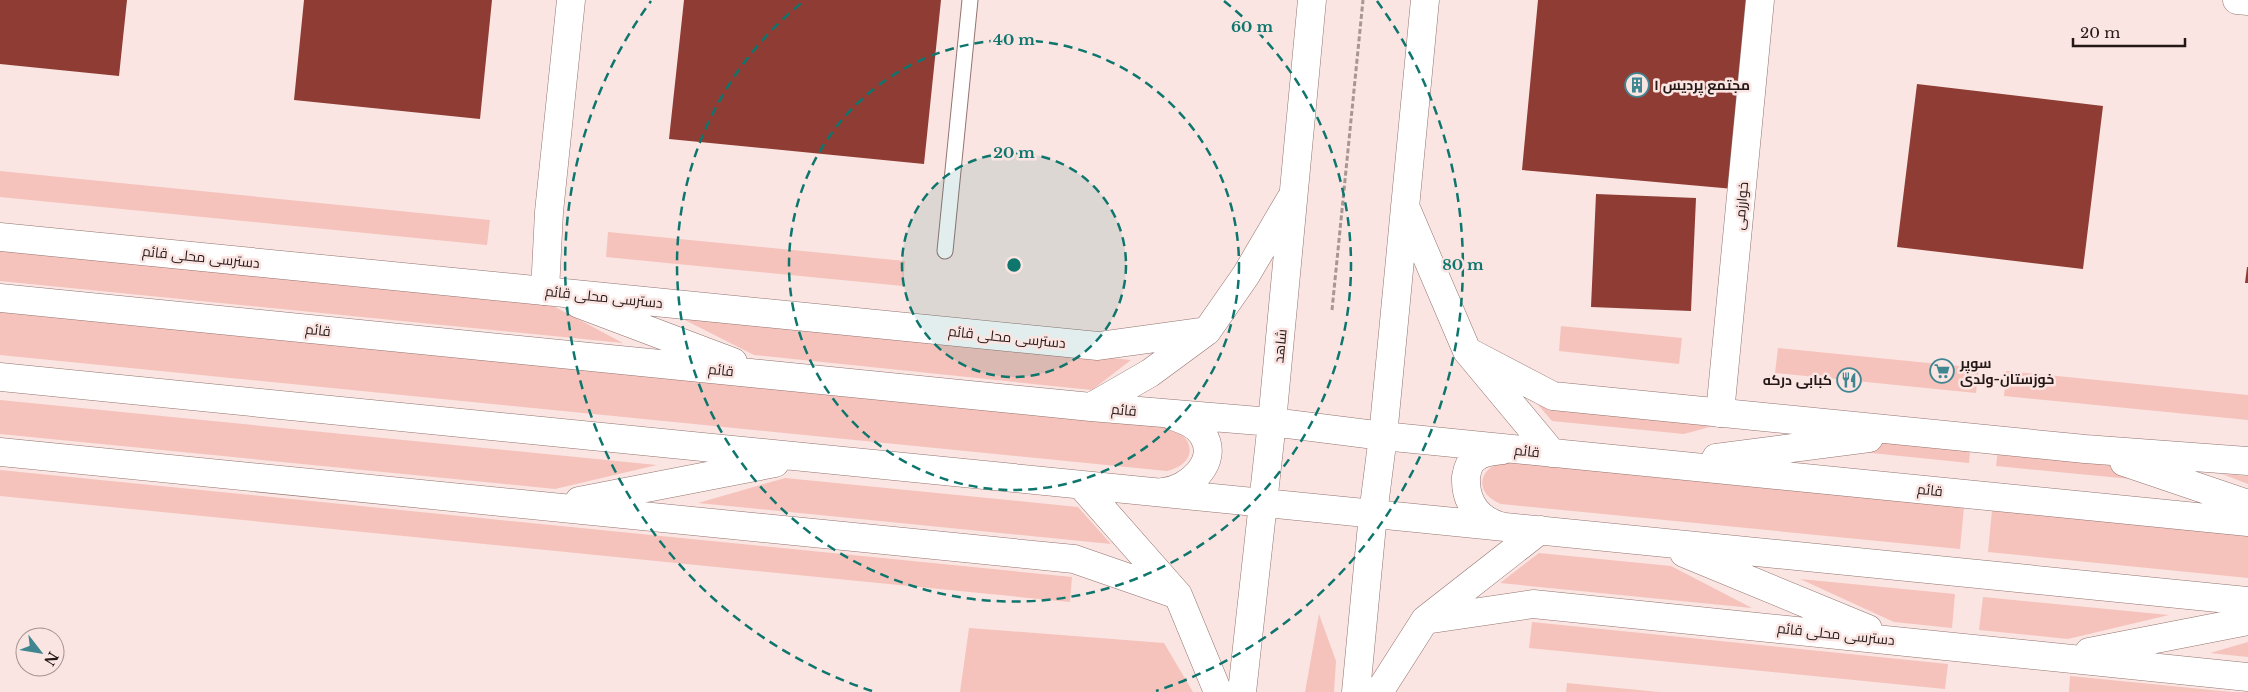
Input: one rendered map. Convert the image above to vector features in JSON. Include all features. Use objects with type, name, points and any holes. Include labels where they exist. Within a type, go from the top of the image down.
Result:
[{"type":"main road","points":[[570,0],[549,212],[545,291],[767,374]]},
{"type":"main road","name":"شاهد","points":[[1242,692],[1264,502],[1312,0]]},
{"type":"main road","points":[[1356,692],[1373,514],[1384,436],[1404,203],[1425,0]]},
{"type":"main road","name":"خوارزمی","points":[[1720,413],[1760,0]]},
{"type":"main road","points":[[2237,0],[2248,1]]},
{"type":"main road","points":[[1092,407],[1150,373],[1207,331],[1246,275],[1294,193]]},
{"type":"main road","points":[[1404,203],[1468,351],[1552,454]]},
{"type":"main road","name":"دسترسی محلی قائم","points":[[0,237],[1098,346],[1207,331]]},
{"type":"main road","name":"قائم","points":[[0,298],[1092,407],[1272,422],[1552,454],[2248,522]]},
{"type":"main road","points":[[1468,351],[1553,396],[2085,449],[2248,462]]},
{"type":"main road","points":[[0,377],[2248,601]]},
{"type":"main road","points":[[1159,492],[1174,491],[1188,485],[1198,474],[1205,461],[1207,448],[1204,436],[1198,429],[1187,421],[1169,414]]},
{"type":"main road","points":[[1668,464],[1915,432]]},
{"type":"main road","points":[[1504,527],[1490,523],[1478,514],[1469,502],[1466,487],[1467,472],[1472,460],[1485,453],[1514,449]]},
{"type":"main road","points":[[2085,449],[2248,504]]},
{"type":"main road","points":[[0,452],[1074,559],[1178,595]]},
{"type":"main road","points":[[551,507],[804,457]]},
{"type":"main road","points":[[1081,485],[1178,595],[1218,692]]},
{"type":"main road","points":[[1379,692],[1425,620],[1540,530]]},
{"type":"main road","points":[[1657,542],[1895,640]]},
{"type":"main road","name":"دسترسی محلی قائم","points":[[1425,620],[1533,604],[2248,677]]},
{"type":"main road","points":[[2063,657],[2248,621]]},
{"type":"lane","points":[[945,251],[970,0]]},
{"type":"path","points":[[1332,310],[1363,0]]},
{"type":"shaded area","points":[[0,171],[490,220],[487,245],[0,197]]},
{"type":"shaded area","points":[[608,232],[905,261],[903,286],[606,257]]},
{"type":"shaded area","points":[[0,247],[544,301],[623,343],[0,281]]},
{"type":"shaded area","points":[[0,312],[1171,428],[1186,439],[1190,452],[1188,458],[1183,463],[1167,471],[0,355]]},
{"type":"shaded area","points":[[671,313],[1131,360],[1092,390],[754,355]]},
{"type":"shaded area","points":[[1561,326],[1682,338],[1679,364],[1559,351]]},
{"type":"shaded area","points":[[1778,348],[1979,368],[1976,393],[1775,373]]},
{"type":"shaded area","points":[[2006,371],[2248,395],[2248,420],[2004,396]]},
{"type":"shaded area","points":[[1521,385],[1772,410],[1684,434],[1552,421]]},
{"type":"shaded area","points":[[0,400],[657,465],[555,489],[0,434]]},
{"type":"shaded area","points":[[1972,429],[1969,463],[1813,447]]},
{"type":"shaded area","points":[[2000,432],[2183,484],[1996,466]]},
{"type":"shaded area","points":[[1505,462],[1964,507],[1960,549],[1501,504],[1492,500],[1486,494],[1482,481],[1489,469]]},
{"type":"shaded area","points":[[0,470],[1072,577],[1070,602],[0,496]]},
{"type":"shaded area","points":[[2222,474],[2248,476],[2248,484]]},
{"type":"shaded area","points":[[785,478],[1078,507],[1111,544],[698,503]]},
{"type":"shaded area","points":[[1992,510],[2248,536],[2248,578],[1988,552]]},
{"type":"shaded area","points":[[1539,553],[1671,566],[1752,608],[1500,583]]},
{"type":"shaded area","points":[[1800,579],[1955,594],[1952,628],[1894,622]]},
{"type":"shaded area","points":[[1983,597],[2169,615],[2068,639],[1979,630]]},
{"type":"shaded area","points":[[1319,614],[1336,661],[1334,692],[1305,692]]},
{"type":"shaded area","points":[[1532,622],[1948,664],[1945,689],[1529,648]]},
{"type":"shaded area","points":[[969,628],[1164,643],[1193,692],[960,692]]},
{"type":"shaded area","points":[[2248,642],[2248,657],[2210,653]]},
{"type":"shaded area","points":[[2070,676],[2232,692],[2069,692]]},
{"type":"shaded area","points":[[1567,683],[1659,692],[1566,692]]},
{"type":"building","points":[[0,0],[127,0],[119,76],[0,64]]},
{"type":"building","points":[[304,0],[492,0],[480,119],[294,100]]},
{"type":"building","points":[[684,0],[941,0],[924,164],[669,139]]},
{"type":"building","name":"مجتمع پردیس ۱","points":[[1538,0],[1753,0],[1734,189],[1522,170]]},
{"type":"building","points":[[1917,84],[2103,106],[2083,269],[1897,247]]},
{"type":"building","points":[[1596,194],[1696,198],[1691,311],[1591,307]]},
{"type":"building","points":[[2247,267],[2248,283],[2245,283]]},
{"type":"place","name":"مجتمع پردیس ۱","points":[[1637,85]]},
{"type":"place","name":"سوپر خوزستان-ولدی","points":[[1942,371]]},
{"type":"place","name":"کبابی درکه","points":[[1849,380]]}]
